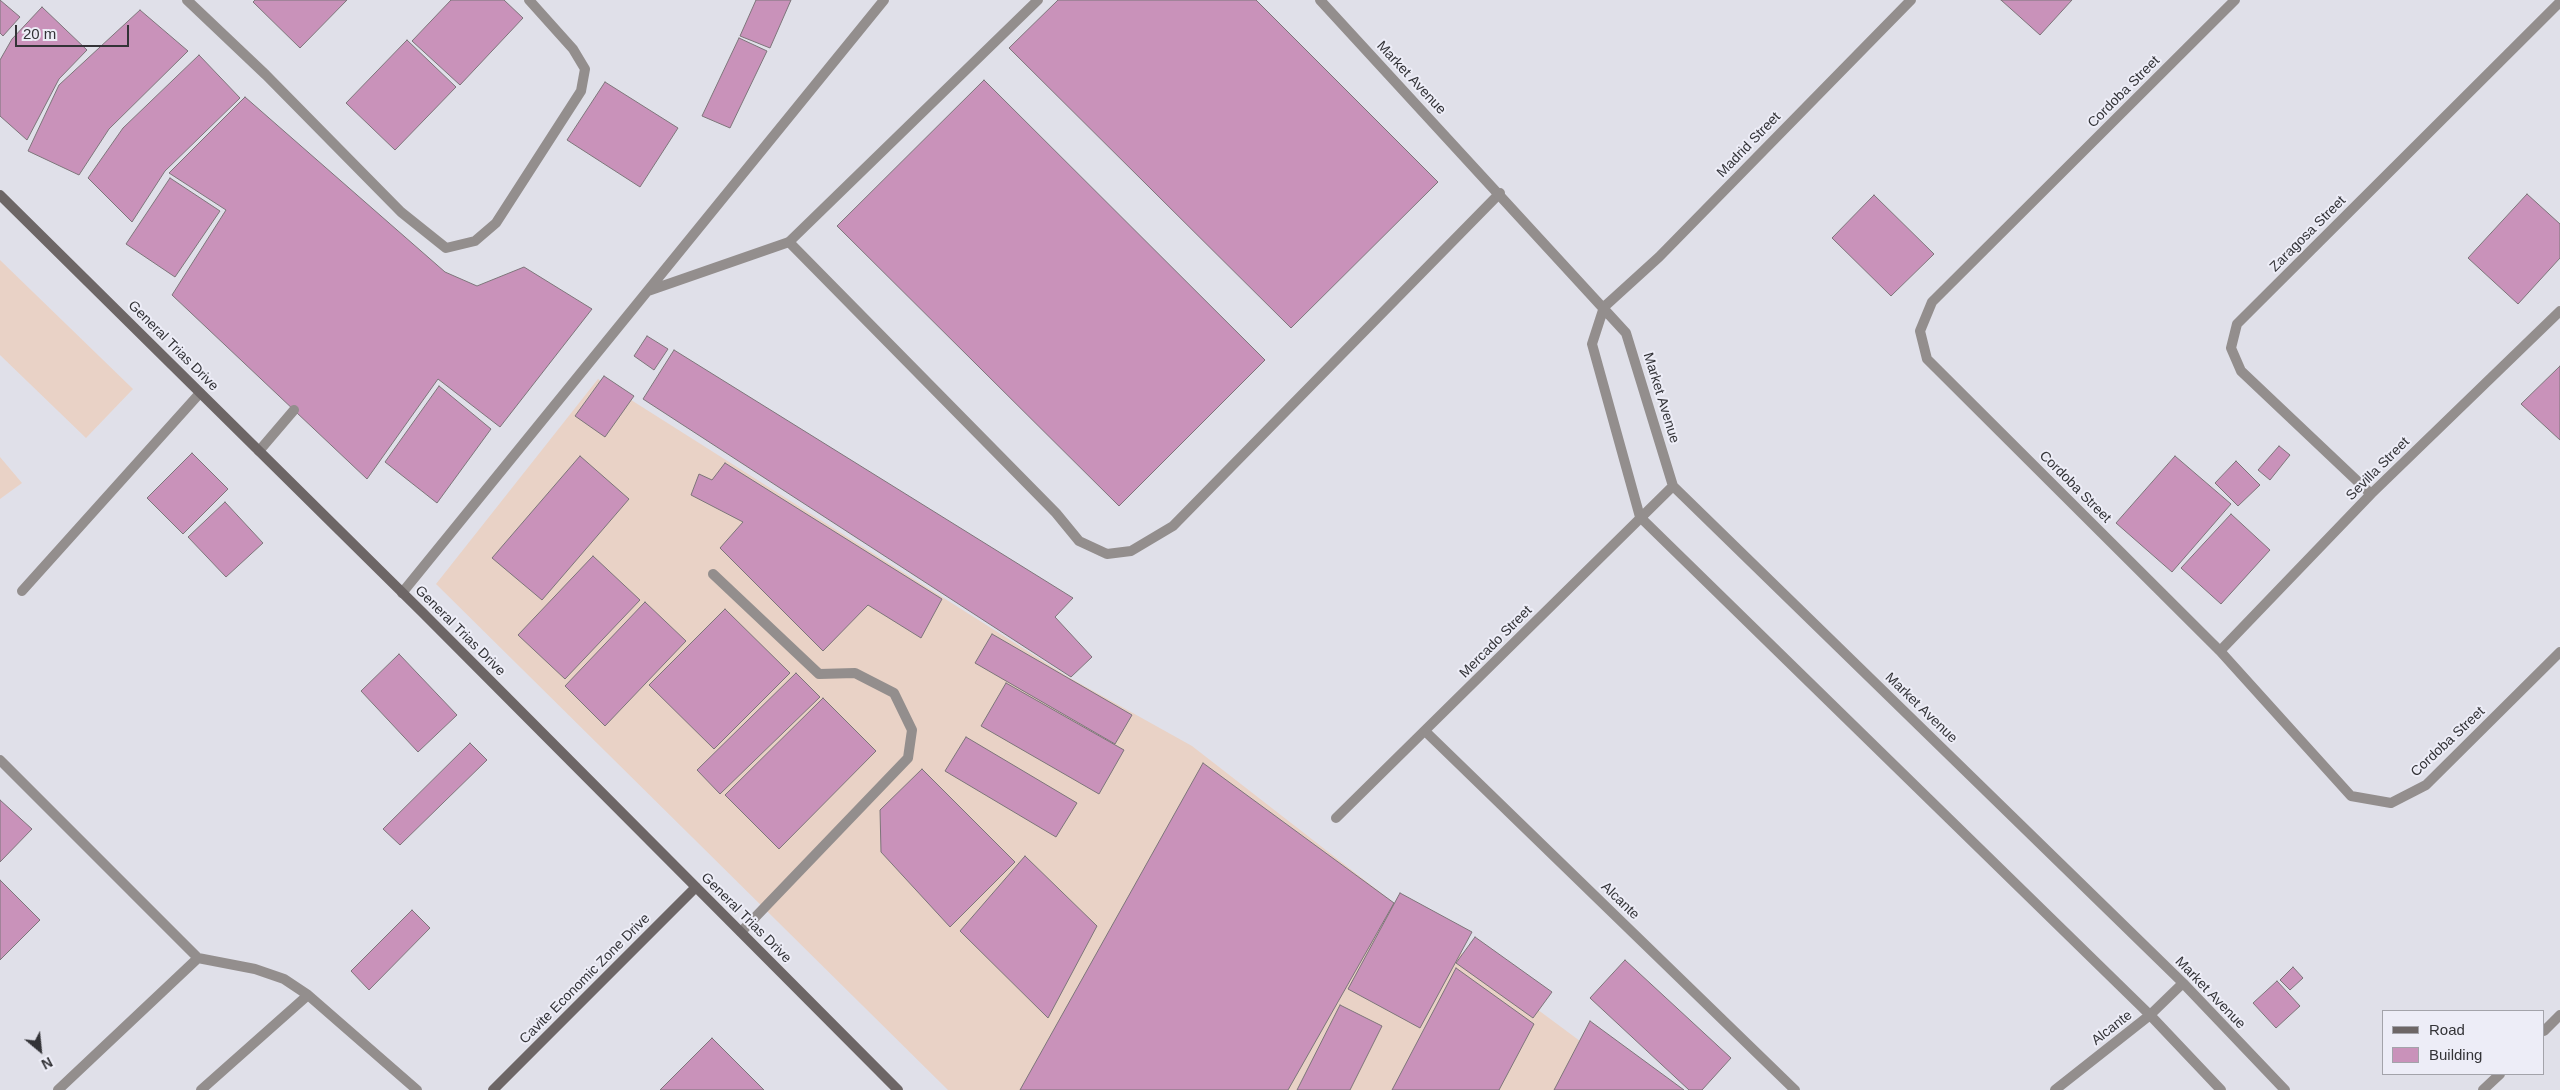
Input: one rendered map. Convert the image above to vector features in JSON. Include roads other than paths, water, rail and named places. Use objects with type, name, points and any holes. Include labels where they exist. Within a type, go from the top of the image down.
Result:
[{"type":"main road","name":"General Trias Drive","points":[[0,195],[402,593],[898,1090]]},
{"type":"main road","name":"Cavite Economic Zone Drive","points":[[493,1090],[696,887]]},
{"type":"street","points":[[187,0],[266,75],[401,212],[446,248],[476,240],[496,223],[581,91],[586,69],[574,49],[529,0]]},
{"type":"street","points":[[402,593],[884,0]]},
{"type":"street","points":[[647,291],[789,242],[1038,0]]},
{"type":"street","name":"Market Avenue","points":[[1320,0],[1500,193],[1626,333],[1673,486],[2183,984],[2285,1090]]},
{"type":"street","name":"Madrid Street","points":[[1604,307],[1660,256],[1911,0]]},
{"type":"street","name":"Cordoba Street","points":[[2235,0],[1932,302],[1920,331],[1927,359],[2220,651],[2351,796],[2391,803],[2426,785],[2560,652]]},
{"type":"street","name":"Zaragosa Street","points":[[2371,494],[2241,370],[2231,348],[2237,324],[2560,2]]},
{"type":"street","points":[[789,242],[1056,512],[1079,541],[1107,554],[1131,551],[1173,526],[1500,193]]},
{"type":"street","points":[[1604,307],[1592,344],[1640,517],[2150,1015],[2221,1090]]},
{"type":"street","name":"Sevilla Street","points":[[2220,651],[2371,494],[2560,310]]},
{"type":"street","points":[[22,591],[200,393]]},
{"type":"street","points":[[259,451],[294,410]]},
{"type":"street","name":"Mercado Street","points":[[1336,818],[1426,732],[1673,486]]},
{"type":"street","points":[[713,574],[819,674],[856,673],[894,693],[912,730],[908,758],[741,932]]},
{"type":"street","name":"Alcante","points":[[1426,732],[1795,1090]]},
{"type":"street","points":[[0,760],[198,958],[255,969],[284,979],[308,994],[417,1090]]},
{"type":"street","points":[[58,1090],[198,958]]},
{"type":"street","name":"Alcante","points":[[2055,1090],[2150,1015],[2183,984]]},
{"type":"street","points":[[201,1090],[308,994]]},
{"type":"street","points":[[2545,1030],[2560,1015]]},
{"type":"street","points":[[2483,1090],[2499,1075]]}]
